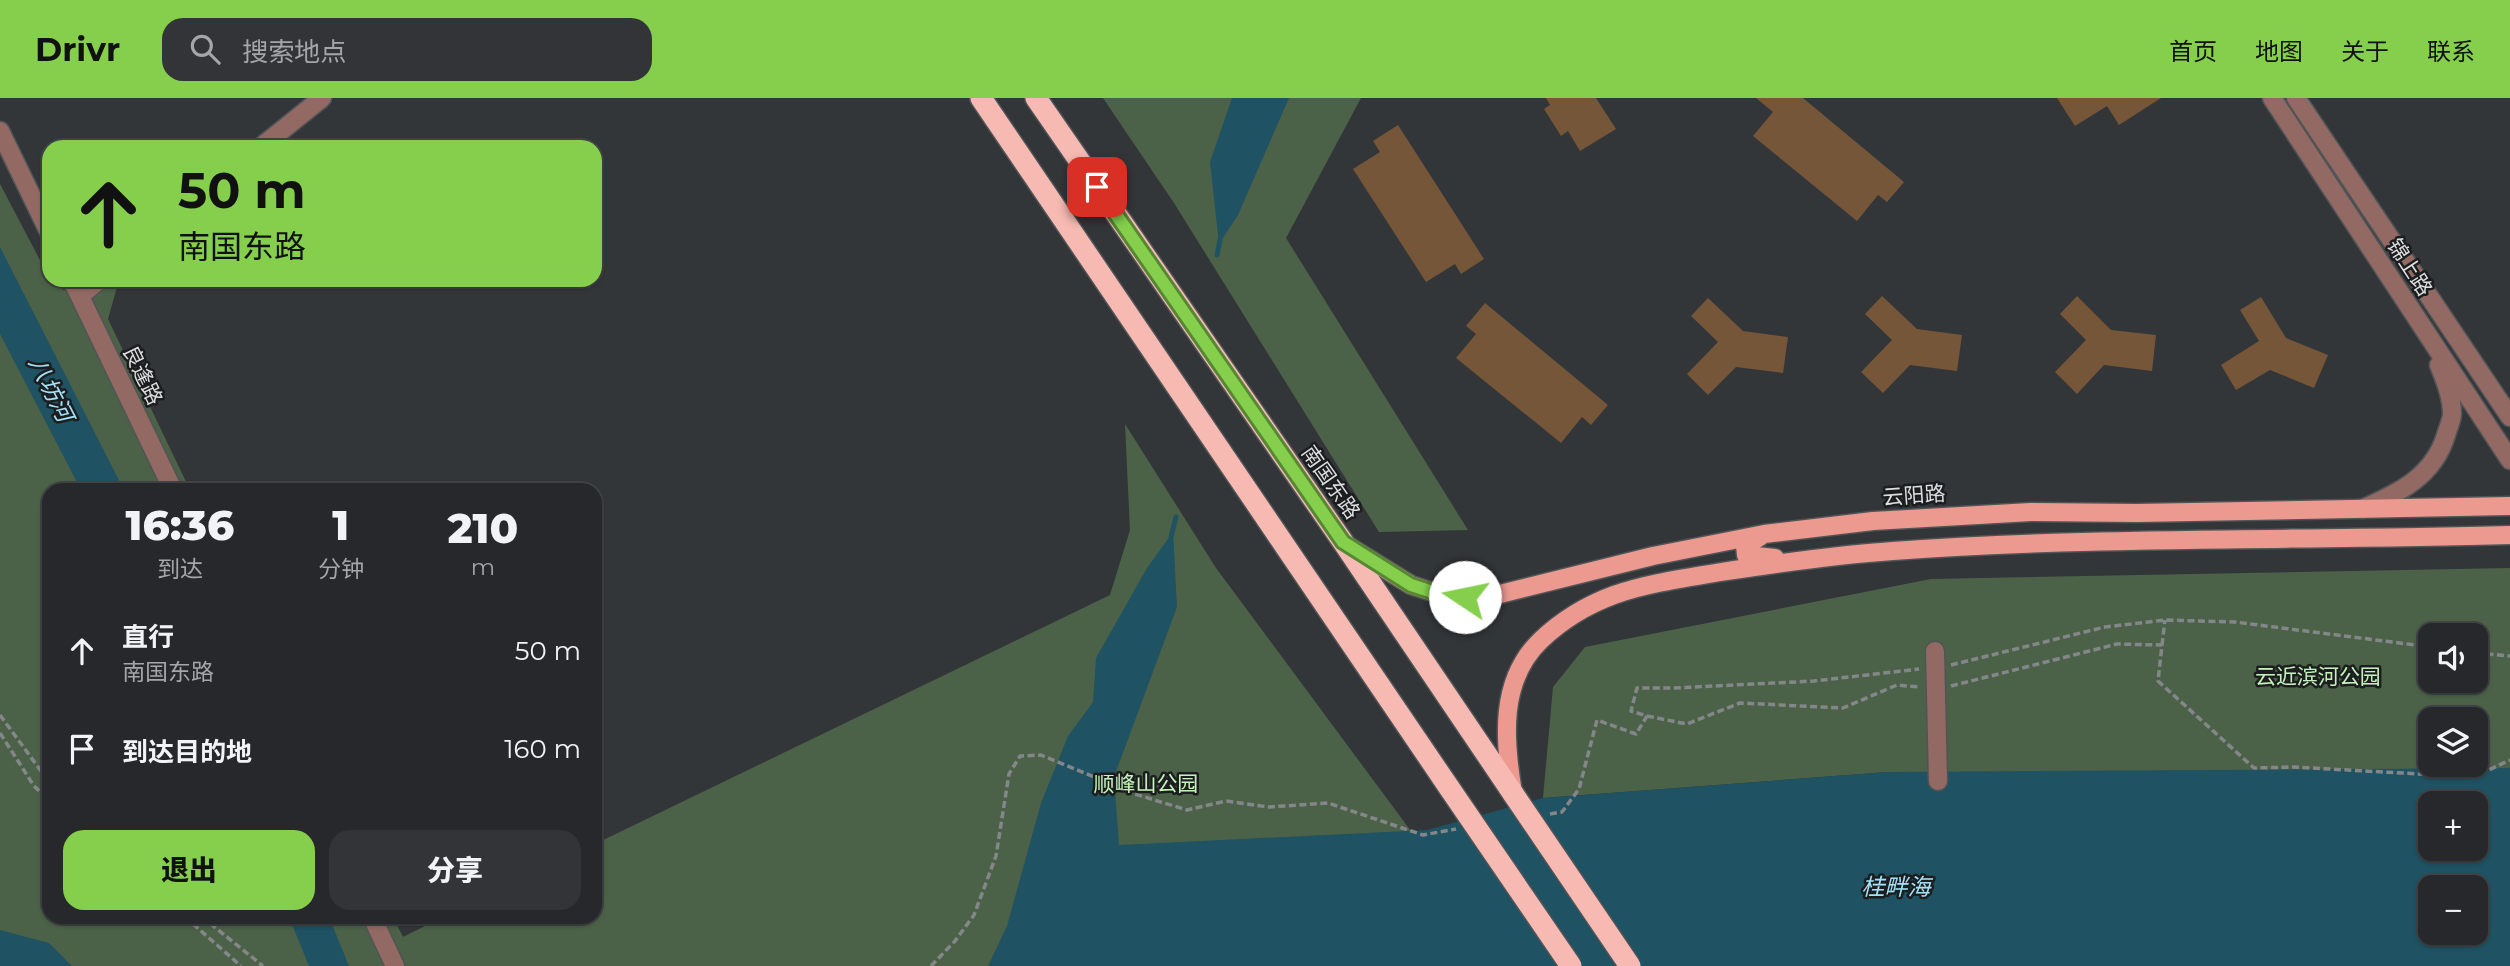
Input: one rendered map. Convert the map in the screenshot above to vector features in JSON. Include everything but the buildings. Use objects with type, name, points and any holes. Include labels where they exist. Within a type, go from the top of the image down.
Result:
[{"type":"highway","points":[[981,98],[1571,966]]},
{"type":"highway","name":"南国东路","points":[[1036,98],[1343,542],[1630,966]]},
{"type":"main road","name":"云阳路","points":[[1343,542],[1411,585],[1442,595],[1488,597],[1653,556],[1764,534],[1926,516],[2031,512],[2137,513],[2510,506]]},
{"type":"main road","points":[[1764,534],[1745,546],[1746,555],[1795,560]]},
{"type":"main road","points":[[1514,795],[1506,754],[1508,703],[1522,665],[1539,642],[1561,623],[1588,606],[1644,587],[1795,560],[1945,547],[2510,535]]},
{"type":"street","points":[[270,140],[323,98]]},
{"type":"street","name":"锦上路","points":[[2272,98],[2510,460]]},
{"type":"street","name":"锦上路","points":[[2296,98],[2510,417]]},
{"type":"street","points":[[0,131],[42,218]]},
{"type":"street","name":"良逢路","points":[[76,288],[170,483]]},
{"type":"street","points":[[2362,509],[2396,494],[2415,481],[2433,464],[2444,441],[2452,415],[2447,386],[2427,333]]},
{"type":"street","points":[[1935,660],[1938,781]]},
{"type":"street","points":[[375,924],[395,966]]},
{"type":"path","points":[[2165,620],[2158,681],[2255,768],[2293,767],[2474,777],[2510,760]]},
{"type":"path","points":[[1637,688],[1814,681],[2105,627],[2165,620],[2235,622],[2418,645]]},
{"type":"path","points":[[1647,716],[1687,723],[1740,703],[1843,708],[1897,685],[1936,689],[2117,644],[2162,645]]},
{"type":"path","points":[[2488,654],[2510,656]]},
{"type":"path","points":[[0,715],[42,772]]},
{"type":"path","points":[[0,733],[34,786],[42,793]]},
{"type":"path","points":[[931,966],[955,942],[974,915],[996,856],[1009,774],[1020,756],[1041,755],[1135,794],[1187,810],[1226,802],[1251,804]]},
{"type":"path","points":[[193,924],[241,966]]},
{"type":"path","points":[[211,924],[263,966]]},
{"type":"green space","points":[[1103,98],[1361,98],[1286,238],[1468,530],[1379,532],[1174,203]]},
{"type":"green space","name":"顺峰山公园","points":[[0,184],[42,263],[42,287],[61,287],[63,290],[117,287],[108,319],[187,483],[42,483],[42,924],[396,924],[403,937],[429,924],[602,924],[602,841],[1110,595],[1130,530],[1125,424],[1216,568],[1511,966],[0,966]]},
{"type":"green space","name":"云近滨河公园","points":[[2510,568],[2510,773],[2488,773],[2488,707],[2418,707],[2418,773],[1888,772],[1543,798],[1553,687],[1585,647],[1931,579]]},
{"type":"water","points":[[1232,98],[1289,98],[1238,215],[1219,244],[1210,162]]},
{"type":"water","name":"八坊河","points":[[0,247],[120,483],[77,483],[0,334]]},
{"type":"water","name":"桂畔海","points":[[1173,532],[1177,607],[1114,777],[1119,845],[1427,830],[1543,798],[1888,772],[2418,769],[2418,777],[2488,777],[2488,768],[2510,768],[2510,966],[988,966],[1007,926],[1041,803],[1068,736],[1093,702],[1096,658],[1147,568]]},
{"type":"water","points":[[292,924],[332,924],[349,966],[309,966]]},
{"type":"water","points":[[0,930],[49,943],[72,966],[0,966]]},
{"type":"waterway","points":[[1217,255],[1220,240]]},
{"type":"waterway","points":[[1171,537],[1176,517]]},
{"type":"route","points":[[1097,187],[1343,542],[1411,585],[1442,595],[1465,597]]}]
